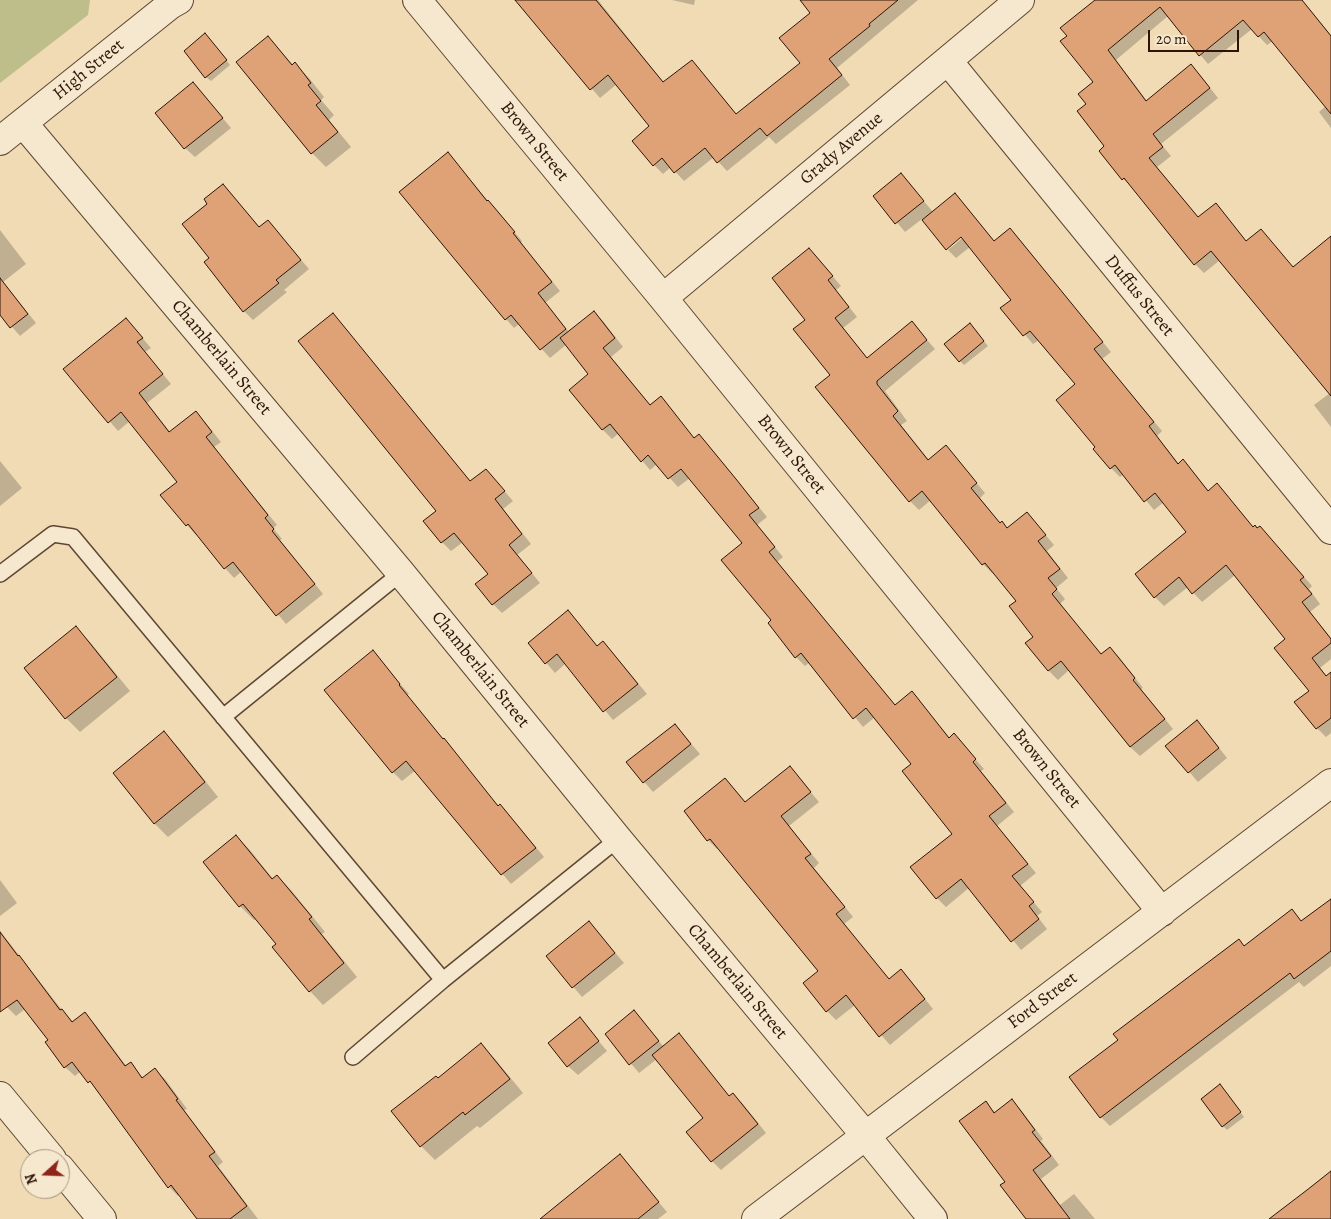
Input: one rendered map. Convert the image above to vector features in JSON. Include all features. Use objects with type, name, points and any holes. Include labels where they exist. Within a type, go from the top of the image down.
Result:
[{"type":"street","name":"Brown Street","points":[[417,0],[663,298],[1162,912]]},
{"type":"street","name":"Grady Avenue","points":[[663,298],[1020,0]]},
{"type":"street","name":"High Street","points":[[0,141],[172,2]]},
{"type":"street","name":"Duffus Street","points":[[948,61],[1331,530]]},
{"type":"street","name":"Chamberlain Street","points":[[24,123],[401,573],[618,839],[933,1219]]},
{"type":"street","name":"Ford Street","points":[[756,1219],[1331,783]]},
{"type":"street","points":[[0,1096],[44,1149]]},
{"type":"street","points":[[70,1180],[102,1219]]},
{"type":"lane","points":[[0,574],[53,534],[73,537],[443,980]]},
{"type":"lane","points":[[223,717],[401,573]]},
{"type":"lane","points":[[354,1057],[443,980],[618,839]]},
{"type":"green space","points":[[0,0],[90,0],[88,15],[0,83]]},
{"type":"building","points":[[515,0],[596,0],[663,82],[692,60],[736,114],[800,63],[779,38],[810,13],[800,0],[898,0],[869,24],[870,26],[829,59],[842,75],[767,136],[760,128],[717,163],[705,148],[674,173],[662,158],[653,166],[632,141],[649,126],[608,75],[590,90]]},
{"type":"building","points":[[1095,0],[1302,0],[1331,36],[1331,114],[1264,32],[1258,37],[1243,20],[1199,56],[1160,7],[1108,50],[1146,101],[1191,64],[1210,88],[1153,134],[1163,147],[1149,158],[1198,217],[1216,203],[1246,241],[1261,229],[1293,267],[1331,236],[1331,396],[1211,251],[1194,265],[1124,178],[1122,180],[1099,151],[1104,146],[1077,111],[1086,104],[1078,94],[1093,82],[1060,41],[1067,36],[1060,28]]},
{"type":"building","points":[[205,33],[227,60],[205,78],[184,51]]},
{"type":"building","points":[[268,36],[292,65],[295,62],[311,83],[308,85],[321,101],[316,105],[338,132],[311,154],[236,62]]},
{"type":"building","points":[[193,82],[223,118],[184,149],[155,113]]},
{"type":"building","points":[[448,152],[487,201],[515,232],[513,233],[552,282],[538,293],[566,329],[540,350],[511,315],[505,320],[399,192]]},
{"type":"building","points":[[901,173],[924,201],[895,224],[873,196]]},
{"type":"building","points":[[223,184],[259,227],[268,220],[301,260],[276,280],[279,283],[243,312],[204,262],[209,258],[182,224],[207,204],[204,199]]},
{"type":"building","points":[[955,193],[994,241],[1010,228],[1103,342],[1094,349],[1154,422],[1149,426],[1178,464],[1183,459],[1208,491],[1217,483],[1253,527],[1255,525],[1257,528],[1260,526],[1304,577],[1300,580],[1312,594],[1302,602],[1331,639],[1331,643],[1312,658],[1326,676],[1331,672],[1331,718],[1316,729],[1294,702],[1309,691],[1274,648],[1285,639],[1226,565],[1192,594],[1179,577],[1154,598],[1135,574],[1186,532],[1155,493],[1144,502],[1115,465],[1110,469],[1093,449],[1095,447],[1056,400],[1075,384],[1030,331],[1023,336],[1000,308],[1011,300],[961,237],[946,250],[922,220]]},
{"type":"building","points":[[809,248],[833,276],[828,280],[849,307],[835,318],[867,358],[912,321],[927,340],[877,381],[877,384],[898,411],[893,416],[928,460],[946,445],[977,483],[971,488],[1000,523],[1002,521],[1007,528],[1027,512],[1046,535],[1038,541],[1060,569],[1048,578],[1057,589],[1052,594],[1101,654],[1110,647],[1135,678],[1133,680],[1165,719],[1130,747],[1061,661],[1048,671],[1025,643],[1033,637],[1009,606],[1016,601],[985,563],[982,565],[922,491],[909,502],[815,387],[830,375],[793,329],[805,320],[772,278]]},
{"type":"building","points":[[0,278],[28,314],[10,328],[0,315]]},
{"type":"building","points":[[594,311],[615,338],[603,348],[650,405],[661,396],[694,438],[699,434],[736,479],[759,508],[749,515],[775,547],[769,552],[895,705],[912,691],[949,738],[954,733],[976,759],[973,762],[1006,803],[989,816],[1028,864],[1012,876],[1034,902],[1029,906],[1039,919],[1011,942],[961,879],[936,899],[910,867],[952,834],[902,771],[911,764],[866,708],[853,719],[801,653],[795,658],[768,623],[771,620],[721,560],[742,543],[681,469],[668,479],[648,455],[641,462],[610,424],[602,430],[569,390],[588,374],[560,338]]},
{"type":"building","points":[[333,313],[470,481],[486,469],[505,491],[495,499],[522,534],[509,545],[532,573],[492,605],[475,584],[488,574],[454,533],[441,543],[423,521],[436,511],[298,341]]},
{"type":"building","points":[[126,318],[143,338],[137,342],[163,374],[139,393],[169,432],[196,411],[212,432],[206,437],[268,515],[265,518],[274,529],[272,531],[315,584],[276,616],[233,562],[224,569],[188,524],[186,526],[160,495],[177,482],[121,412],[108,423],[63,369]]},
{"type":"building","points":[[970,323],[984,341],[959,362],[944,344]]},
{"type":"building","points":[[568,610],[597,646],[603,641],[638,684],[603,712],[557,654],[545,664],[528,643]]},
{"type":"building","points":[[76,626],[117,677],[65,719],[24,668]]},
{"type":"building","points":[[373,650],[399,685],[498,806],[500,804],[536,848],[501,875],[406,761],[392,773],[324,690]]},
{"type":"building","points":[[1197,720],[1219,748],[1188,773],[1165,746]]},
{"type":"building","points":[[675,724],[691,744],[643,783],[626,762]]},
{"type":"building","points":[[164,731],[205,782],[154,824],[113,773]]},
{"type":"building","points":[[790,766],[811,792],[781,816],[811,854],[805,858],[845,907],[836,914],[889,979],[901,969],[925,999],[879,1037],[846,995],[826,1012],[803,983],[818,971],[710,839],[707,841],[684,811],[725,778],[745,802]]},
{"type":"building","points":[[236,835],[272,879],[277,875],[312,917],[309,919],[344,963],[309,992],[272,947],[276,944],[243,904],[239,907],[203,862]]},
{"type":"building","points":[[1331,899],[1331,951],[1294,979],[1290,973],[1100,1118],[1069,1077],[1118,1040],[1113,1034],[1239,939],[1244,946],[1292,909],[1301,921]]},
{"type":"building","points":[[589,921],[615,953],[572,988],[546,956]]},
{"type":"building","points":[[0,932],[60,1010],[62,1009],[72,1022],[85,1012],[125,1066],[131,1062],[142,1078],[155,1068],[178,1099],[176,1100],[215,1152],[209,1156],[247,1206],[230,1219],[197,1219],[171,1185],[168,1188],[90,1081],[88,1083],[72,1062],[64,1068],[45,1042],[48,1040],[17,1000],[0,1012]]},
{"type":"building","points":[[634,1010],[659,1041],[629,1065],[605,1034]]},
{"type":"building","points":[[580,1017],[599,1041],[567,1067],[548,1043]]},
{"type":"building","points":[[679,1033],[729,1096],[733,1093],[758,1124],[711,1162],[686,1132],[703,1118],[652,1055]]},
{"type":"building","points":[[481,1043],[510,1079],[465,1115],[463,1112],[420,1147],[391,1111],[436,1076],[438,1078]]},
{"type":"building","points":[[1220,1084],[1241,1112],[1222,1127],[1201,1099]]},
{"type":"building","points":[[1012,1099],[1035,1130],[1032,1132],[1051,1156],[1033,1170],[1070,1219],[1026,1219],[1000,1185],[1005,1182],[959,1121],[986,1101],[994,1113]]},
{"type":"building","points":[[620,1154],[659,1202],[638,1219],[540,1219]]},
{"type":"building","points":[[1331,1171],[1331,1219],[1269,1219],[1307,1190]]}]
